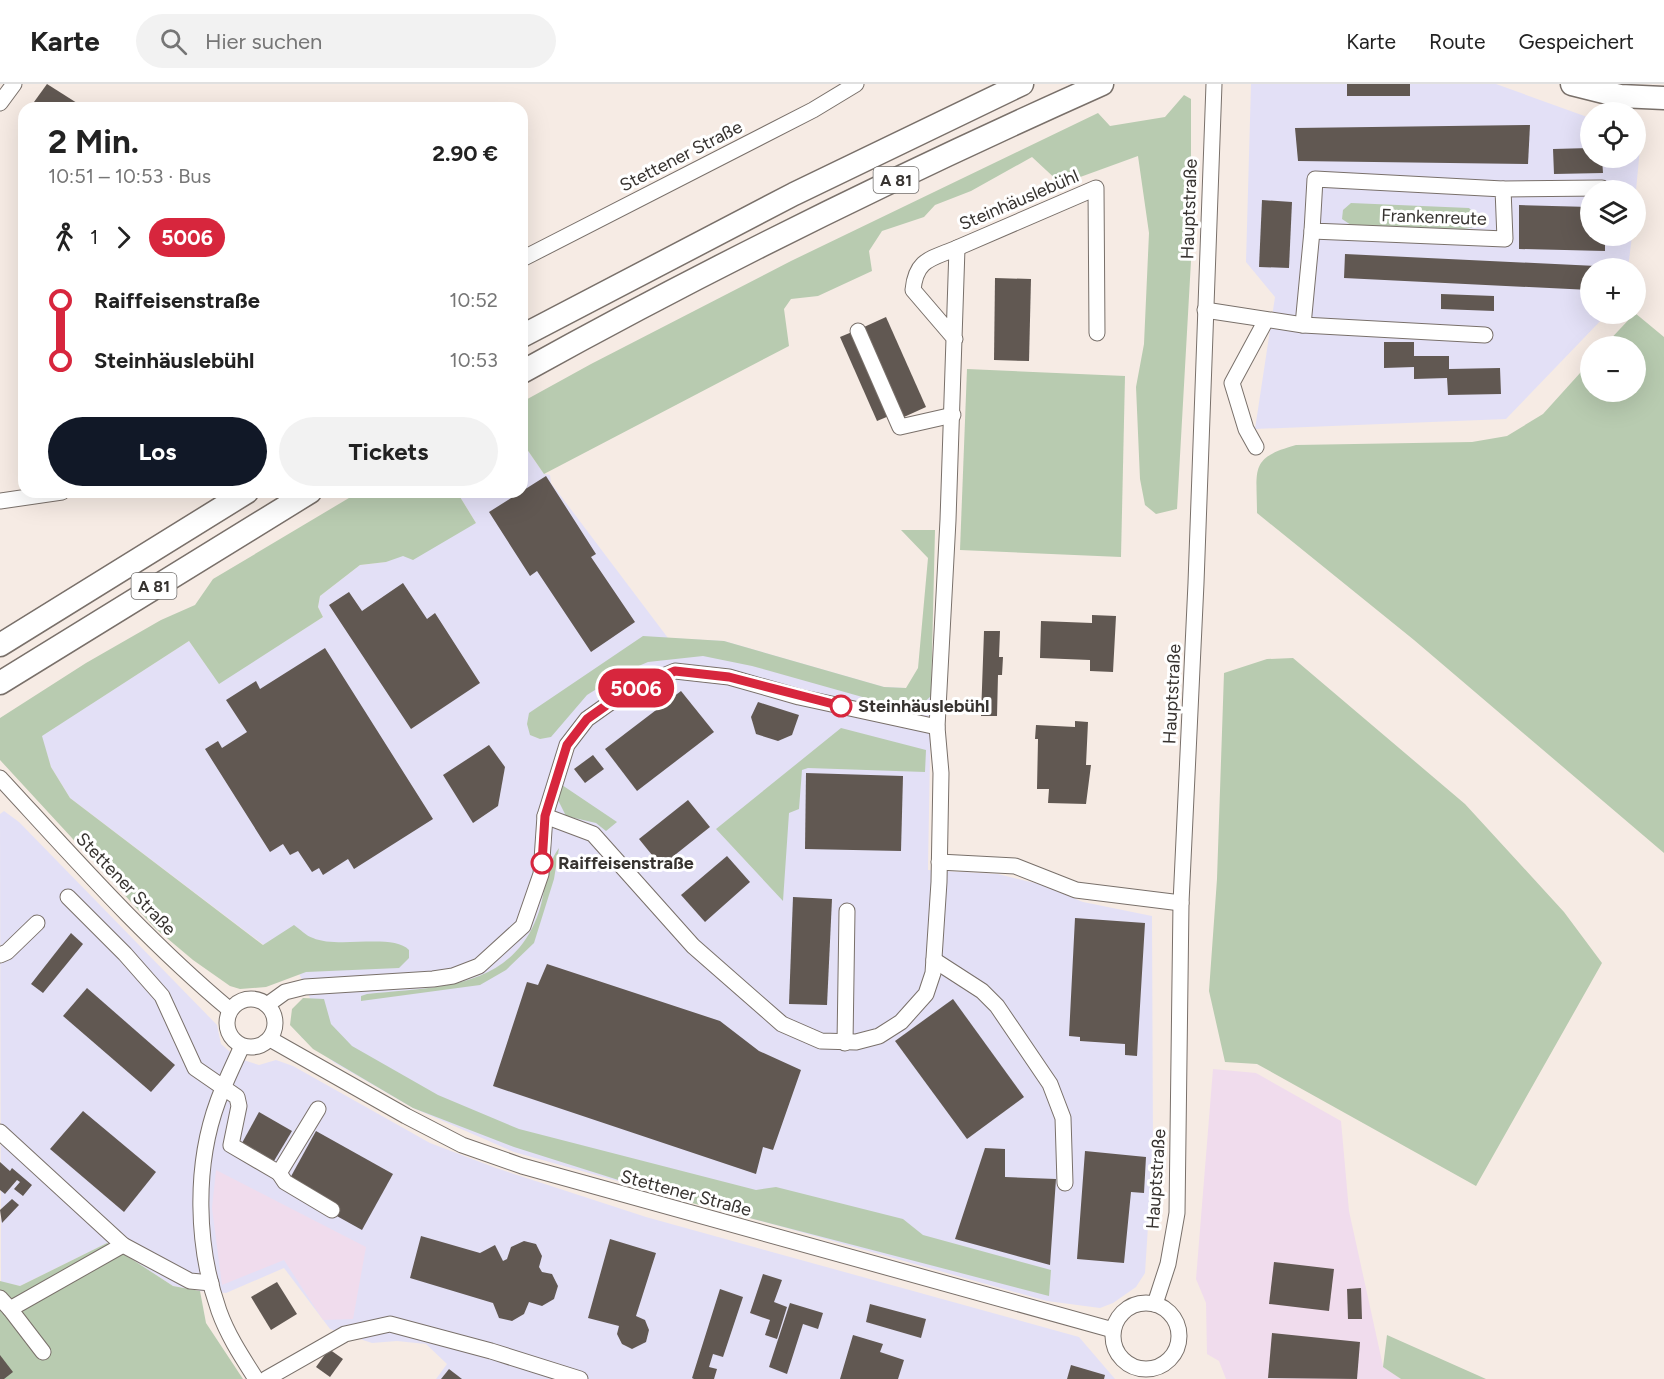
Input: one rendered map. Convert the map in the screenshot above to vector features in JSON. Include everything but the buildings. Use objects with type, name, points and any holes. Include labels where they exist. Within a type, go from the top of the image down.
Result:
[{"type":"highway","name":"A 81","points":[[528,369],[703,275],[1003,129],[1102,84]]},
{"type":"highway","points":[[1572,84],[1620,96],[1664,98]]},
{"type":"highway","name":"A 81","points":[[528,333],[784,199],[1011,86]]},
{"type":"highway","name":"A 81","points":[[0,645],[237,498]]},
{"type":"highway","name":"A 81","points":[[0,682],[300,498]]},
{"type":"street","points":[[0,103],[14,84]]},
{"type":"street","name":"Stettener Straße","points":[[528,256],[813,110],[856,84]]},
{"type":"street","name":"Hauptstraße","points":[[1155,1304],[1168,1264],[1177,1213],[1181,903],[1197,583],[1214,84]]},
{"type":"street","name":"Frankenreute","points":[[1303,325],[1315,178],[1503,189],[1580,188]]},
{"type":"street","name":"Steinhäuslebühl","points":[[955,339],[913,290],[914,275],[923,262],[1096,188],[1097,333]]},
{"type":"street","name":"Frankenreute","points":[[1312,231],[1505,239],[1503,189]]},
{"type":"street","name":"Steinhäuslebühl","points":[[545,816],[593,834],[693,946],[782,1024],[821,1041],[845,1043],[879,1036],[901,1022],[926,994],[934,960],[939,862],[941,773],[937,727],[953,415],[957,248]]},
{"type":"street","points":[[1205,310],[1303,325],[1485,335]]},
{"type":"street","points":[[1256,447],[1246,429],[1232,383],[1266,320]]},
{"type":"street","points":[[858,331],[900,427],[953,415]]},
{"type":"street","points":[[0,501],[21,498]]},
{"type":"street","points":[[267,1005],[285,992],[305,987],[433,979],[453,976],[479,966],[525,922],[541,874],[545,816],[567,745],[587,719],[625,692],[675,671],[729,677],[799,697],[937,727]]},
{"type":"street","name":"Stettener Straße","points":[[0,778],[158,945],[230,1010]]},
{"type":"street","points":[[939,862],[1015,866],[1076,890],[1181,903]]},
{"type":"street","points":[[68,897],[126,954],[162,996],[195,1068],[237,1097],[239,1106],[231,1145],[279,1173],[285,1182],[332,1210]]},
{"type":"street","points":[[845,1043],[847,911]]},
{"type":"street","points":[[0,955],[7,952],[37,923]]},
{"type":"street","points":[[934,960],[982,991],[997,1006],[1050,1084],[1063,1118],[1065,1183]]},
{"type":"street","points":[[243,1000],[260,1000],[267,1005],[275,1025],[270,1039],[258,1047],[242,1046],[231,1038],[226,1024],[230,1010],[243,1000]]},
{"type":"street","name":"Stettener Straße","points":[[270,1039],[462,1145],[522,1166],[1113,1330]]},
{"type":"street","points":[[242,1046],[224,1087],[210,1133],[200,1205],[211,1283],[231,1340],[256,1379]]},
{"type":"street","points":[[279,1173],[318,1109]]},
{"type":"street","points":[[0,1132],[123,1245],[190,1281],[211,1283]]},
{"type":"street","points":[[43,1352],[5,1303],[123,1245]]},
{"type":"street","points":[[1146,1302],[1155,1304],[1170,1313],[1179,1328],[1178,1346],[1169,1360],[1156,1373],[1132,1366],[1123,1360],[1117,1351],[1113,1330],[1116,1321],[1128,1307],[1146,1302]]},
{"type":"street","points":[[266,1379],[345,1334],[390,1324],[491,1351],[580,1379]]},
{"type":"shaded area","points":[[1251,84],[1496,84],[1580,114],[1580,168],[1638,168],[1637,180],[1580,180],[1580,246],[1631,246],[1629,258],[1580,258],[1580,324],[1597,324],[1586,336],[1580,336],[1580,342],[1506,419],[1255,429],[1275,297],[1246,262]]},
{"type":"shaded area","points":[[528,451],[544,474],[550,475],[551,483],[668,638],[724,641],[884,687],[906,688],[931,696],[928,870],[998,874],[1039,884],[1083,902],[1152,916],[1153,1149],[1145,1273],[1136,1287],[1113,1303],[1100,1308],[1047,1301],[514,1152],[413,1108],[335,1063],[301,1037],[302,1004],[310,998],[298,971],[70,798],[51,767],[41,736],[189,641],[219,683],[323,617],[318,607],[320,596],[360,565],[386,562],[476,523],[461,498],[528,498]]},
{"type":"shaded area","points":[[4,811],[19,822],[217,1025],[221,1044],[237,1058],[259,1065],[276,1060],[293,1066],[430,1143],[496,1168],[646,1217],[1079,1337],[1115,1379],[436,1379],[447,1364],[426,1344],[397,1341],[372,1343],[330,1329],[284,1268],[226,1293],[200,1291],[173,1286],[107,1243],[20,1286],[1,1282],[0,814]]},
{"type":"shaded area","points":[[1213,1069],[1256,1073],[1341,1121],[1349,1211],[1383,1366],[1401,1379],[1226,1379],[1219,1361],[1207,1354],[1206,1303],[1196,1279]]},
{"type":"shaded area","points":[[216,1170],[366,1247],[353,1319],[323,1320],[284,1260],[222,1285],[212,1208]]},
{"type":"green space","points":[[1184,95],[1191,99],[1191,261],[1177,509],[1156,514],[1145,505],[1140,479],[1136,387],[1144,344],[1149,233],[1138,156],[1061,184],[1032,157],[971,191],[935,205],[924,217],[882,231],[869,251],[872,271],[818,296],[791,299],[784,309],[789,346],[544,474],[528,451],[528,399],[591,364],[791,261],[1098,113],[1110,126],[1165,117]]},
{"type":"green space","points":[[1351,203],[1469,208],[1477,216],[1474,227],[1464,229],[1351,225],[1342,219],[1343,210]]},
{"type":"green space","points":[[1646,322],[1664,337],[1664,853],[1414,640],[1257,513],[1256,486],[1259,467],[1270,455],[1296,445],[1472,442],[1507,436],[1543,414],[1580,373],[1580,402],[1646,402],[1646,336],[1613,336],[1625,324],[1646,324]]},
{"type":"green space","points":[[967,369],[1125,376],[1121,557],[960,550]]},
{"type":"green space","points":[[349,498],[461,498],[476,523],[413,560],[403,556],[386,562],[360,565],[320,596],[318,607],[323,617],[219,684],[189,641],[42,736],[51,767],[70,798],[263,945],[294,925],[308,936],[323,941],[391,942],[401,945],[409,950],[409,958],[399,968],[306,972],[266,987],[240,989],[230,986],[193,960],[155,928],[0,760],[0,718],[86,663],[161,620],[195,605],[213,579]]},
{"type":"green space","points":[[901,530],[935,530],[931,696],[919,707],[905,709],[752,666],[703,656],[648,662],[622,673],[587,695],[551,737],[540,739],[530,735],[527,724],[529,713],[643,636],[724,641],[884,687],[906,688],[918,668],[928,558]]},
{"type":"green space","points":[[1293,658],[1465,804],[1564,912],[1602,963],[1476,1186],[1257,1064],[1225,1062],[1209,991],[1217,879],[1224,673],[1267,659]]},
{"type":"green space","points":[[841,728],[926,750],[925,772],[808,768],[802,770],[799,809],[789,813],[783,901],[716,829]]},
{"type":"green space","points":[[562,785],[617,822],[606,831],[596,823],[566,816],[558,800]]},
{"type":"green space","points":[[559,848],[554,879],[534,943],[506,970],[480,985],[361,1001],[361,996],[367,994],[416,990],[464,981],[486,973],[505,961],[522,945],[535,922],[547,875]]},
{"type":"green space","points":[[303,998],[324,999],[331,1024],[352,1046],[438,1095],[519,1129],[756,1190],[776,1187],[903,1219],[923,1235],[1051,1270],[1049,1296],[688,1202],[514,1147],[413,1108],[313,1049],[290,1025],[292,1009]]},
{"type":"green space","points":[[107,1243],[173,1286],[200,1291],[206,1323],[243,1379],[0,1379],[0,1281],[20,1286]]},
{"type":"green space","points":[[1387,1335],[1486,1379],[1401,1379],[1383,1367]]},
{"type":"bus line","name":"5006","points":[[542,863],[545,816],[567,745],[587,719],[625,692],[675,671],[729,677],[799,697],[841,706]]},
{"type":"place","name":"Steinhäuslebühl","points":[[841,706]]},
{"type":"place","name":"Raiffeisenstraße","points":[[542,863]]}]
